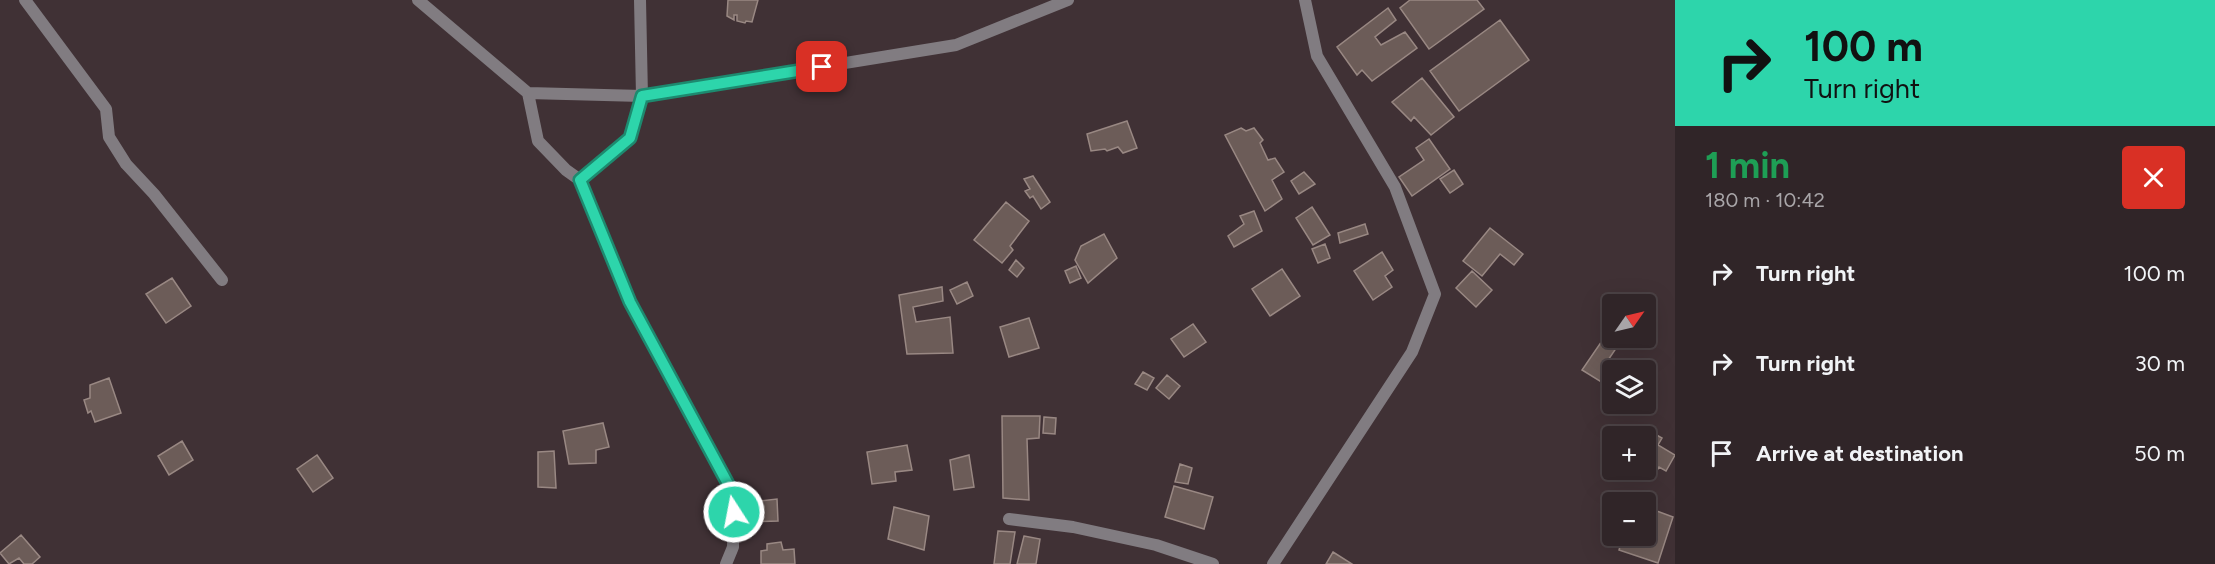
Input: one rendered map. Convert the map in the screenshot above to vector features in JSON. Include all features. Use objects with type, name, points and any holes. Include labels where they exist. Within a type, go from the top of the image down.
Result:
[{"type":"street","points":[[25,0],[106,109],[108,137],[126,164],[222,280]]},
{"type":"street","points":[[418,0],[528,93],[538,141],[566,170],[580,180],[630,302],[734,495],[734,547],[726,564]]},
{"type":"street","points":[[580,180],[630,138],[642,96],[640,0]]},
{"type":"street","points":[[528,93],[642,96],[956,45],[1068,0]]},
{"type":"street","points":[[1273,564],[1412,352],[1435,294],[1395,187],[1317,56],[1305,0]]},
{"type":"street","points":[[1009,519],[1073,527],[1156,545],[1213,564]]},
{"type":"building","points":[[728,0],[758,0],[752,22],[737,21],[737,15],[734,15],[734,20],[727,16]]},
{"type":"building","points":[[1410,0],[1477,0],[1484,9],[1429,49],[1400,8]]},
{"type":"building","points":[[1388,8],[1396,20],[1375,37],[1381,45],[1405,32],[1417,48],[1372,81],[1362,70],[1357,75],[1337,47]]},
{"type":"building","points":[[1500,20],[1529,60],[1459,111],[1430,71]]},
{"type":"building","points":[[1422,78],[1454,117],[1431,135],[1414,117],[1411,121],[1392,102]]},
{"type":"building","points":[[1127,121],[1137,148],[1123,153],[1118,147],[1107,151],[1105,149],[1091,151],[1087,134]]},
{"type":"building","points":[[1241,128],[1246,131],[1254,128],[1263,140],[1260,143],[1268,160],[1275,158],[1284,172],[1272,180],[1282,199],[1265,211],[1225,135]]},
{"type":"building","points":[[1429,139],[1450,169],[1412,196],[1399,177],[1424,160],[1416,148]]},
{"type":"building","points":[[1454,170],[1463,184],[1450,193],[1440,179]]},
{"type":"building","points":[[1304,172],[1315,184],[1299,194],[1291,181]]},
{"type":"building","points":[[1033,176],[1050,202],[1041,209],[1033,196],[1030,198],[1025,191],[1030,189],[1024,179]]},
{"type":"building","points":[[1006,202],[1029,221],[1010,246],[1013,250],[1002,263],[974,240]]},
{"type":"building","points":[[1312,207],[1330,235],[1313,245],[1296,218]]},
{"type":"building","points":[[1254,211],[1262,231],[1234,247],[1228,236],[1244,224],[1240,216]]},
{"type":"building","points":[[1365,224],[1368,234],[1340,243],[1338,233]]},
{"type":"building","points":[[1490,228],[1523,254],[1514,265],[1500,254],[1482,276],[1463,261]]},
{"type":"building","points":[[1104,234],[1117,258],[1088,283],[1075,260],[1081,246]]},
{"type":"building","points":[[1325,244],[1330,258],[1318,263],[1312,249]]},
{"type":"building","points":[[1382,252],[1393,270],[1385,276],[1392,287],[1373,300],[1354,271]]},
{"type":"building","points":[[1016,260],[1024,268],[1017,277],[1009,270]]},
{"type":"building","points":[[1076,266],[1081,278],[1070,283],[1065,271]]},
{"type":"building","points":[[1282,269],[1300,296],[1270,316],[1252,289]]},
{"type":"building","points":[[1472,271],[1492,290],[1476,307],[1456,288]]},
{"type":"building","points":[[172,278],[191,306],[166,323],[146,294]]},
{"type":"building","points":[[967,282],[973,296],[957,304],[950,290]]},
{"type":"building","points":[[942,287],[943,301],[913,307],[916,322],[950,317],[953,353],[907,354],[899,295]]},
{"type":"building","points":[[1029,318],[1039,348],[1009,357],[1000,327]]},
{"type":"building","points":[[1193,324],[1206,342],[1184,357],[1171,339]]},
{"type":"building","points":[[1602,341],[1602,348],[1616,348],[1608,360],[1602,360],[1602,382],[1582,370]]},
{"type":"building","points":[[1143,372],[1154,378],[1147,390],[1135,384]]},
{"type":"building","points":[[1167,375],[1180,386],[1169,399],[1156,388]]},
{"type":"building","points":[[109,378],[121,413],[95,422],[91,411],[88,413],[84,400],[90,398],[90,385]]},
{"type":"building","points":[[1002,416],[1040,416],[1039,438],[1027,439],[1029,500],[1003,498]]},
{"type":"building","points":[[1044,417],[1056,418],[1055,434],[1043,433]]},
{"type":"building","points":[[603,423],[609,447],[596,450],[596,463],[569,464],[563,431]]},
{"type":"building","points":[[1656,435],[1662,438],[1658,445],[1675,455],[1666,471],[1659,467],[1656,473]]},
{"type":"building","points":[[182,441],[193,460],[169,475],[158,456]]},
{"type":"building","points":[[907,445],[912,470],[895,472],[896,481],[872,484],[867,452]]},
{"type":"building","points":[[554,451],[556,488],[538,487],[538,452]]},
{"type":"building","points":[[317,455],[333,478],[313,492],[297,469]]},
{"type":"building","points":[[969,455],[974,487],[954,490],[950,460]]},
{"type":"building","points":[[1180,464],[1192,468],[1188,484],[1175,482]]},
{"type":"building","points":[[1174,486],[1213,497],[1204,529],[1165,517]]},
{"type":"building","points":[[777,499],[778,521],[745,522],[743,503]]},
{"type":"building","points":[[894,507],[929,516],[924,550],[888,539]]},
{"type":"building","points":[[1656,511],[1673,517],[1658,563],[1619,550],[1620,546],[1656,546]]},
{"type":"building","points":[[998,531],[1015,532],[1010,564],[994,564]]},
{"type":"building","points":[[21,535],[40,557],[32,564],[24,564],[19,558],[9,564],[0,553]]},
{"type":"building","points":[[1024,536],[1040,539],[1036,564],[1017,564]]},
{"type":"building","points":[[781,542],[783,550],[794,549],[795,564],[761,564],[761,551],[767,550],[767,544]]},
{"type":"building","points":[[1333,552],[1352,564],[1326,564]]},
{"type":"route","points":[[734,512],[734,495],[630,302],[580,180],[630,138],[642,96],[822,67]]}]
